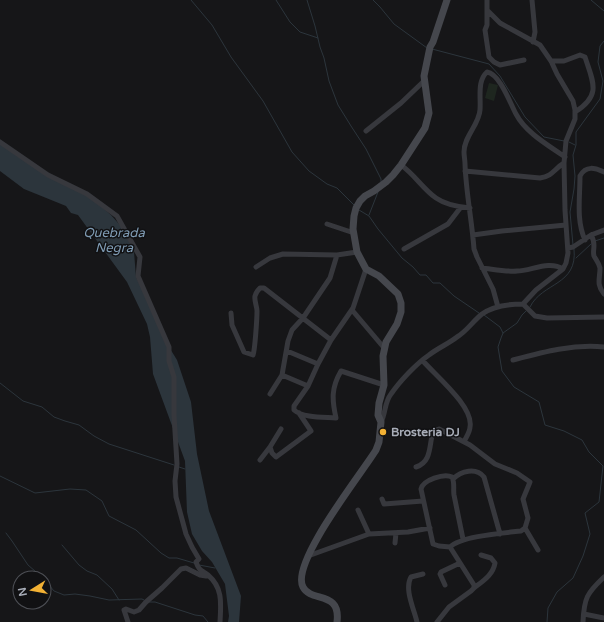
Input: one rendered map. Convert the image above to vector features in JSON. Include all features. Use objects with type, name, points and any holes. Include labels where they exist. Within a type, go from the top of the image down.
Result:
[{"type":"main road","points":[[337,622],[338,614],[331,602],[325,598],[308,593],[303,589],[301,580],[308,556],[324,525],[376,450],[379,442],[381,422],[378,415],[379,403],[384,385],[383,356],[386,342],[397,324],[401,312],[401,303],[398,294],[374,272],[366,269],[357,252],[354,233],[354,216],[360,201],[386,182],[401,165],[428,122],[428,104],[424,76],[430,47],[434,42],[447,0]]},
{"type":"street","points":[[487,0],[488,12],[485,30],[489,56],[494,62],[500,65],[524,60]]},
{"type":"street","points":[[532,0],[535,32],[534,42]]},
{"type":"street","points":[[488,12],[500,23],[534,42],[543,49],[551,61],[556,74],[573,101],[575,112],[575,119],[566,141],[564,163],[568,248],[566,263],[563,269],[536,290],[522,304]]},
{"type":"street","points":[[551,61],[564,61],[580,55],[585,57],[594,88],[592,97],[575,112]]},
{"type":"street","points":[[498,307],[493,289],[474,249],[465,171],[464,151],[466,142],[478,119],[480,110],[480,85],[484,74],[491,72],[499,81],[523,124],[539,139],[565,157]]},
{"type":"street","points":[[366,131],[401,103],[424,81]]},
{"type":"street","points":[[0,142],[48,175],[87,194],[117,216],[140,258],[138,276],[169,347],[169,361],[174,377],[174,415],[178,466],[175,481],[176,497],[186,534],[199,559],[196,562],[201,571],[208,575],[217,585],[220,592],[220,622]]},
{"type":"street","points":[[465,171],[540,178],[546,177],[555,172],[564,163]]},
{"type":"street","points":[[401,165],[416,177],[436,198],[444,202],[470,208]]},
{"type":"street","points":[[586,240],[581,230],[579,218],[580,176],[583,171],[590,168],[604,172]]},
{"type":"street","points":[[404,249],[448,224],[461,207]]},
{"type":"street","points":[[327,224],[354,233]]},
{"type":"street","points":[[473,235],[566,225]]},
{"type":"street","points":[[568,248],[573,247],[604,230]]},
{"type":"street","points":[[592,237],[595,245],[594,255],[602,270],[598,281],[604,294]]},
{"type":"street","points":[[256,267],[270,258],[283,254],[337,255],[357,252]]},
{"type":"street","points":[[270,394],[282,375],[292,330],[303,318],[330,278],[337,255]]},
{"type":"street","points":[[482,268],[515,272],[542,266],[559,267],[563,269]]},
{"type":"street","points":[[366,269],[352,310],[331,340],[308,386],[294,408],[294,411],[336,418],[332,401],[333,392],[341,371],[384,385]]},
{"type":"street","points":[[231,313],[232,325],[244,352],[249,355],[252,355],[255,351],[255,330],[258,320],[255,296],[260,288],[264,288],[331,340]]},
{"type":"street","points":[[381,422],[384,415],[386,402],[391,394],[417,365],[428,355],[458,337],[482,314],[498,307],[512,304],[522,304],[536,316],[547,318],[604,317]]},
{"type":"street","points":[[352,310],[385,349]]},
{"type":"street","points":[[513,360],[563,348],[590,346],[604,347]]},
{"type":"street","points":[[287,350],[318,364]]},
{"type":"street","points":[[423,361],[458,399],[468,413],[470,428],[464,442]]},
{"type":"street","points":[[282,375],[308,386]]},
{"type":"street","points":[[270,447],[274,456],[278,456],[312,431],[299,413]]},
{"type":"street","points":[[260,460],[281,429]]},
{"type":"street","points":[[416,467],[423,464],[428,457],[434,430],[439,429],[470,445],[495,464],[517,473],[530,482],[523,499],[528,518],[526,528],[538,550]]},
{"type":"street","points":[[453,479],[458,474],[465,472],[474,471],[481,473],[484,477],[500,534]]},
{"type":"street","points":[[450,547],[433,544],[421,489],[424,483],[432,479],[448,475],[451,476],[455,486],[454,493],[457,515],[463,539]]},
{"type":"street","points":[[382,499],[384,504],[423,501]]},
{"type":"street","points":[[358,510],[369,534]]},
{"type":"street","points":[[308,556],[369,534],[414,532],[430,528]]},
{"type":"street","points":[[450,547],[453,543],[463,539],[521,531],[526,528]]},
{"type":"street","points":[[395,543],[396,533]]},
{"type":"street","points":[[450,547],[474,585],[474,588]]},
{"type":"street","points":[[437,622],[449,607],[487,578],[494,569],[494,563],[491,558],[481,555]]},
{"type":"street","points":[[445,585],[440,574],[441,572],[460,563]]},
{"type":"street","points":[[128,622],[124,610],[126,609],[134,612],[139,610],[181,569],[186,568],[204,576],[208,575]]},
{"type":"street","points":[[417,622],[409,590],[409,580],[411,577],[423,574]]},
{"type":"street","points":[[583,622],[585,600],[595,585],[604,577]]},
{"type":"street","points":[[584,614],[604,618]]},
{"type":"shaded area","points":[[489,83],[498,85],[494,101],[485,98]]},
{"type":"water","name":"Quebrada Negra","points":[[0,142],[48,175],[87,194],[111,215],[126,232],[134,252],[136,277],[158,320],[169,347],[177,360],[191,402],[197,454],[209,511],[241,596],[239,622],[228,622],[229,616],[225,584],[212,562],[202,551],[192,534],[187,512],[185,461],[153,374],[150,337],[147,324],[127,282],[78,215],[71,213],[66,206],[24,189],[0,171]]},
{"type":"waterway","points":[[191,0],[212,25],[231,57],[263,101],[292,152],[309,171],[327,184],[337,188],[354,205]]},
{"type":"waterway","points":[[276,0],[290,22],[300,32],[318,38]]},
{"type":"waterway","points":[[307,0],[324,58],[329,81],[338,105],[366,149],[381,179],[381,182]]},
{"type":"waterway","points":[[373,0],[394,24],[427,48]]},
{"type":"waterway","points":[[591,0],[604,11]]},
{"type":"waterway","points":[[573,245],[570,212],[575,176],[573,155],[576,145],[576,132],[600,99],[603,81],[598,62],[600,46],[604,41]]},
{"type":"waterway","points":[[432,49],[489,64],[500,76],[525,117],[544,137],[564,141]]},
{"type":"waterway","points":[[569,142],[575,145]]},
{"type":"waterway","points":[[369,215],[378,192]]},
{"type":"waterway","points":[[359,210],[369,216],[402,258],[420,275],[426,275],[433,283],[440,283],[454,296],[479,313]]},
{"type":"waterway","points":[[595,241],[604,238]]},
{"type":"waterway","points":[[576,258],[591,244]]},
{"type":"waterway","points":[[530,307],[542,293],[565,277],[574,261],[574,249]]},
{"type":"waterway","points":[[526,311],[517,323],[503,333],[498,347],[502,371],[514,387],[539,402],[545,425],[564,431],[582,440],[589,452],[603,466],[599,502],[585,513],[590,534],[583,556],[573,578],[557,592],[548,608],[547,622]]},
{"type":"waterway","points":[[484,315],[500,327],[503,333]]},
{"type":"waterway","points":[[0,383],[23,401],[42,407],[54,417],[79,425],[94,436],[109,444],[174,465]]},
{"type":"waterway","points":[[179,467],[185,469]]},
{"type":"waterway","points":[[0,476],[35,493],[70,489],[86,490],[102,501],[109,516],[136,530],[161,553],[169,558],[177,558],[194,563]]},
{"type":"waterway","points":[[6,533],[28,565],[34,570]]},
{"type":"waterway","points":[[62,545],[79,565],[87,571],[97,575],[112,589],[119,600]]},
{"type":"waterway","points":[[199,565],[215,568]]},
{"type":"waterway","points":[[52,589],[64,595],[75,594],[109,600],[144,600]]},
{"type":"waterway","points":[[149,602],[155,602],[195,615],[203,616],[208,622]]},
{"type":"place","name":"Brosteria DJ","points":[[383,432]]}]
